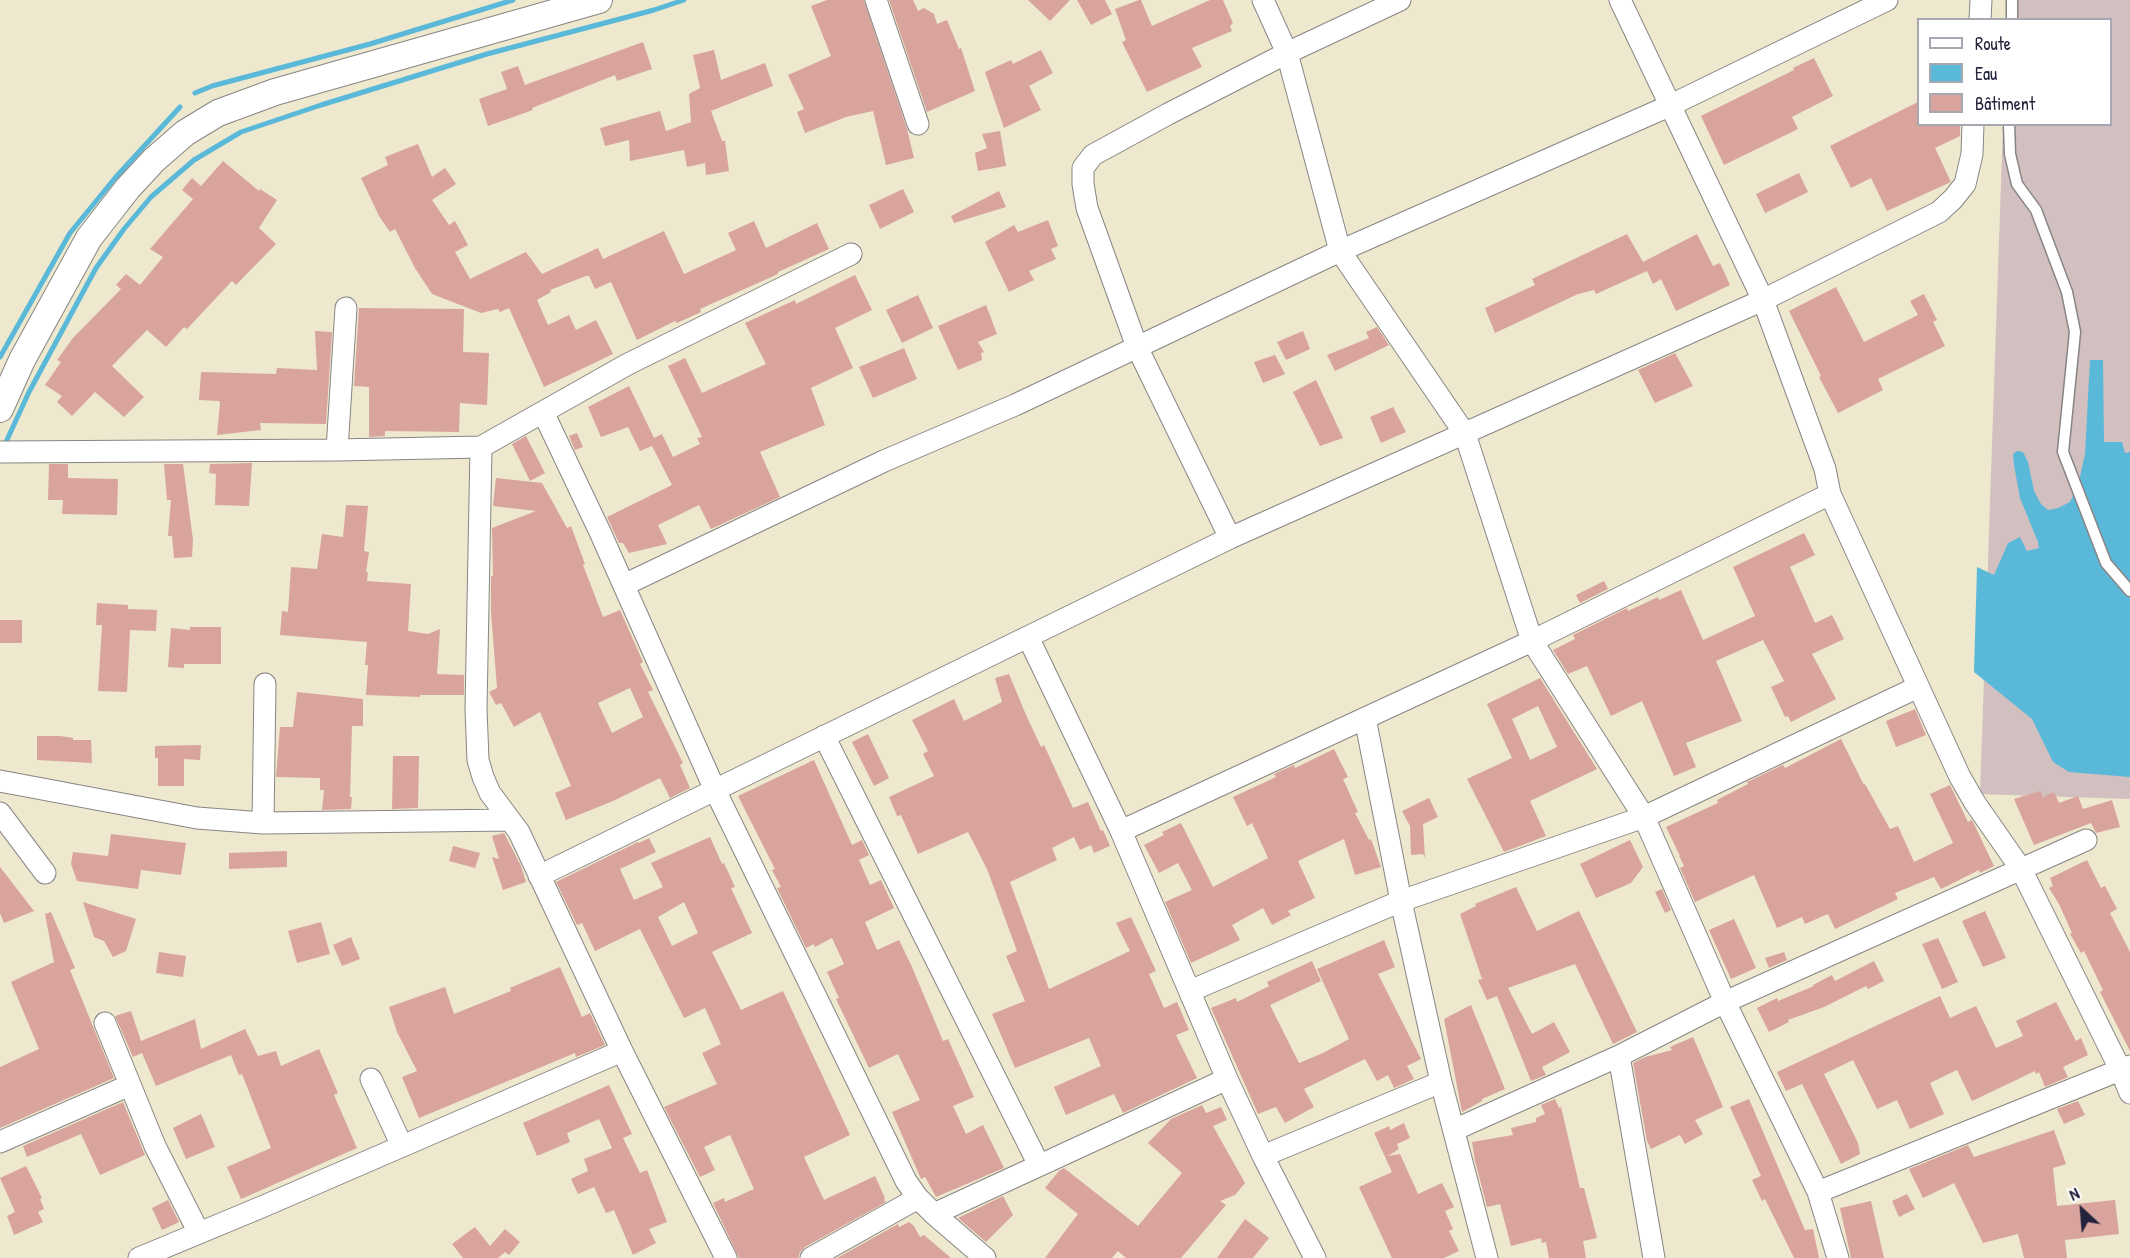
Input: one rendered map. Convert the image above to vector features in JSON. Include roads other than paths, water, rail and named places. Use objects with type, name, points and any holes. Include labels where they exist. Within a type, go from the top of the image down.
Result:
[{"type":"street","points":[[0,409],[27,350],[89,238],[141,174],[185,133],[218,113],[275,92],[599,0]]},
{"type":"street","points":[[876,0],[918,124]]},
{"type":"street","points":[[1230,538],[1137,347],[1087,208],[1083,168],[1093,155],[1168,114],[1287,53],[1400,0]]},
{"type":"street","points":[[1620,0],[1763,300],[1825,469],[1830,494],[1918,687],[1960,777],[1975,803],[2021,869],[2126,1069],[2130,1093]]},
{"type":"street","points":[[624,585],[884,462],[1015,405],[1340,251],[1669,106],[1887,0]]},
{"type":"street","points":[[1980,18],[1981,0]]},
{"type":"street","points":[[1262,1],[1287,53],[1340,251],[1465,434],[1532,641],[1644,817],[1725,1002],[1818,1192],[1838,1258]]},
{"type":"street","points":[[539,876],[1230,538],[1763,300],[1939,212],[1965,184],[1972,154],[1973,126]]},
{"type":"street","points":[[0,452],[481,447],[628,364],[851,254]]},
{"type":"street","points":[[337,450],[346,308]]},
{"type":"street","points":[[543,412],[624,585],[715,790],[901,1170],[918,1198],[985,1258]]},
{"type":"street","points":[[481,447],[476,709],[478,760],[490,793],[519,832],[622,1051],[726,1258]]},
{"type":"street","points":[[1121,831],[1532,641],[1830,494]]},
{"type":"street","points":[[1028,637],[1121,831],[1263,1156],[1315,1258]]},
{"type":"street","points":[[263,823],[265,684]]},
{"type":"street","points":[[1190,991],[1401,902],[1644,817],[1918,687]]},
{"type":"street","points":[[1365,718],[1401,902],[1441,1082],[1487,1258]]},
{"type":"street","points":[[824,736],[1040,1165]]},
{"type":"street","points":[[0,781],[197,818],[263,823],[510,820]]},
{"type":"street","points":[[0,813],[45,873]]},
{"type":"street","points":[[1454,1130],[1619,1056],[1725,1002],[2086,840]]},
{"type":"street","points":[[105,1023],[155,1146],[199,1233]]},
{"type":"street","points":[[139,1258],[622,1051]]},
{"type":"street","points":[[1619,1056],[1653,1258]]},
{"type":"street","points":[[1818,1192],[2126,1069]]},
{"type":"street","points":[[934,1214],[1227,1078]]},
{"type":"street","points":[[371,1079],[402,1146]]},
{"type":"street","points":[[1263,1156],[1441,1082]]},
{"type":"street","points":[[0,1142],[130,1085]]},
{"type":"street","points":[[811,1258],[918,1198]]},
{"type":"lane","points":[[2012,0],[2012,18]]},
{"type":"lane","points":[[2009,126],[2010,154],[2017,184],[2036,210],[2067,292],[2075,332],[2063,452],[2106,563],[2130,591]]},
{"type":"water","points":[[2090,360],[2103,360],[2104,442],[2122,442],[2125,453],[2130,452],[2130,777],[2069,772],[2053,762],[2032,719],[1974,672],[1977,567],[1994,575],[2008,543],[2020,537],[2027,551],[2039,548],[2020,498],[2013,454],[2017,451],[2023,452],[2028,462],[2034,491],[2041,504],[2048,510],[2070,502],[2078,486],[2085,454]]},
{"type":"waterway","points":[[195,93],[212,86],[370,44],[513,0]]},
{"type":"waterway","points":[[6,442],[29,392],[96,268],[151,197],[194,160],[241,132],[321,105],[487,54],[684,0]]},
{"type":"waterway","points":[[0,357],[70,233],[115,178],[180,107]]}]
